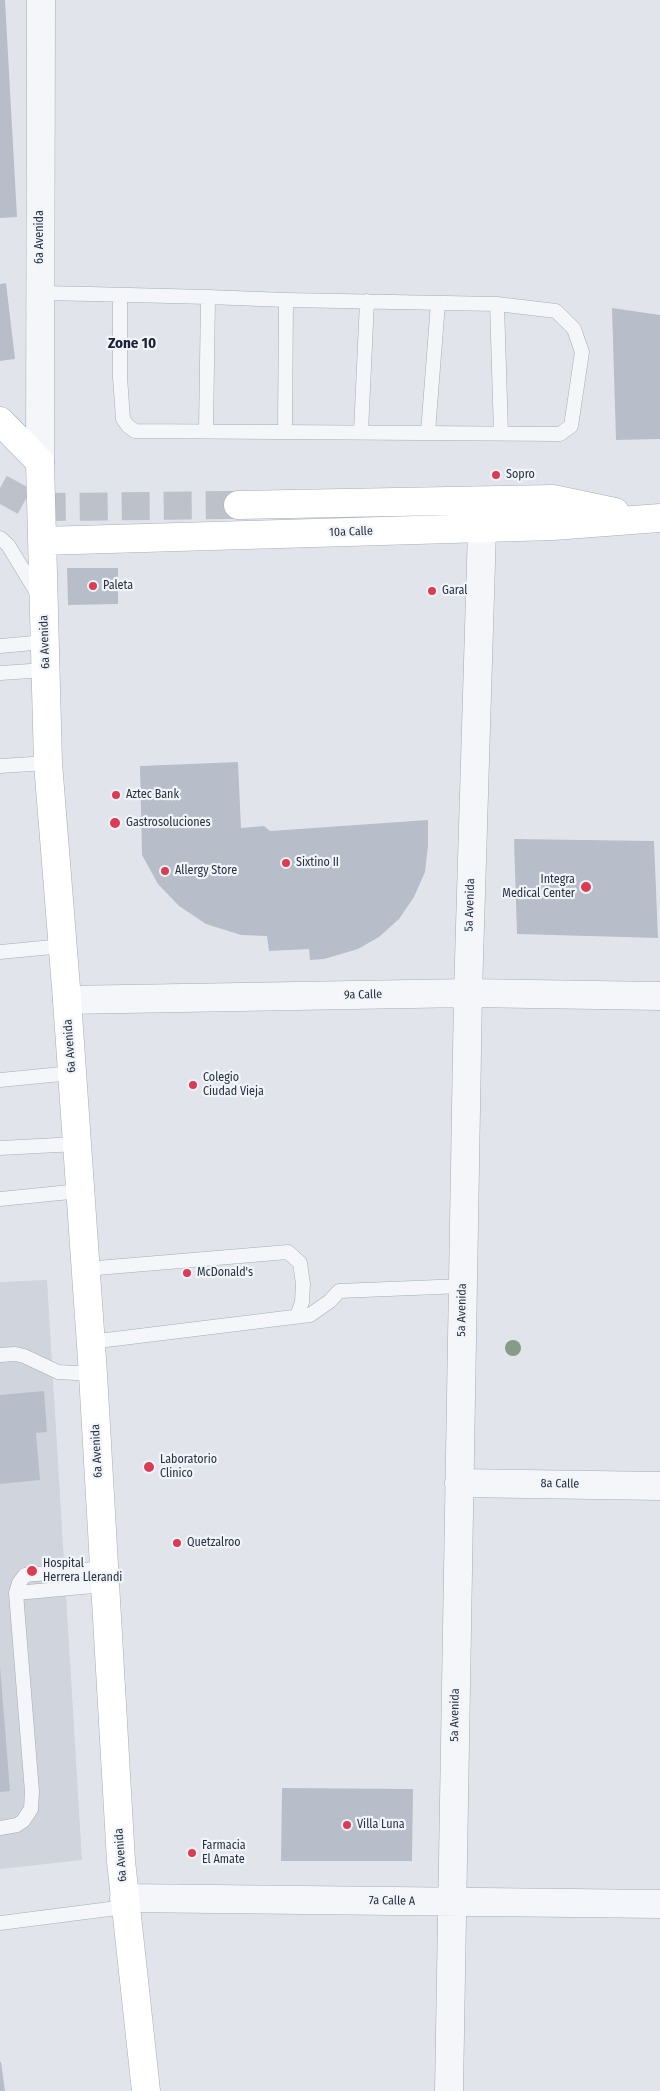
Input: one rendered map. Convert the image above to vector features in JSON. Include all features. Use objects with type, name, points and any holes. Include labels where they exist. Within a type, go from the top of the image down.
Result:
[{"type":"main road","points":[[0,421],[40,462]]},
{"type":"main road","name":"6a Avenida","points":[[40,462],[48,763],[67,1000],[93,1374],[124,1902],[146,2091]]},
{"type":"main road","points":[[238,505],[553,499],[653,518]]},
{"type":"main road","name":"10a Calle","points":[[42,541],[482,529],[653,518]]},
{"type":"street","name":"6a Avenida","points":[[40,462],[41,0]]},
{"type":"street","name":"5a Avenida","points":[[448,2091],[468,993],[482,529]]},
{"type":"street","name":"9a Calle","points":[[67,1000],[468,993],[660,996]]},
{"type":"street","name":"8a Calle","points":[[459,1483],[660,1486]]},
{"type":"street","name":"7a Calle A","points":[[124,1902],[660,1904]]},
{"type":"lane","points":[[40,293],[496,304],[556,311],[574,329],[582,352],[571,426],[560,434],[136,431],[128,426],[123,419],[120,377],[120,295]]},
{"type":"lane","points":[[206,431],[208,297]]},
{"type":"lane","points":[[286,300],[286,431]]},
{"type":"lane","points":[[361,432],[367,301]]},
{"type":"lane","points":[[428,432],[438,303]]},
{"type":"lane","points":[[496,304],[501,433]]},
{"type":"lane","points":[[0,538],[8,545],[44,603]]},
{"type":"lane","points":[[0,646],[45,642]]},
{"type":"lane","points":[[0,673],[46,670]]},
{"type":"lane","points":[[0,766],[48,763]]},
{"type":"lane","points":[[0,952],[63,946]]},
{"type":"lane","points":[[0,1080],[72,1074]]},
{"type":"lane","points":[[0,1148],[77,1144]]},
{"type":"lane","points":[[0,1199],[80,1191]]},
{"type":"lane","points":[[85,1269],[288,1252],[300,1263],[303,1284],[302,1302],[297,1316]]},
{"type":"lane","points":[[90,1342],[310,1315],[330,1301],[339,1291],[463,1286]]},
{"type":"lane","points":[[0,1355],[15,1354],[24,1356],[58,1372],[93,1374]]},
{"type":"lane","points":[[0,1828],[18,1825],[23,1822],[31,1809],[32,1792],[16,1593],[104,1577]]},
{"type":"lane","points":[[0,1923],[124,1902]]},
{"type":"shaded area","name":"Hospital Herrera Llerandi","points":[[47,1280],[82,1860],[0,1869],[0,1282]]},
{"type":"building","points":[[0,0],[5,0],[17,217],[0,218]]},
{"type":"building","points":[[6,283],[15,359],[0,361],[0,284]]},
{"type":"building","points":[[612,308],[660,315],[660,439],[616,440]]},
{"type":"building","name":"Paleta","points":[[67,568],[118,568],[118,604],[68,605]]},
{"type":"building","name":"Sixtino II","points":[[238,762],[241,828],[264,826],[270,831],[428,820],[425,872],[414,897],[399,919],[379,937],[358,949],[324,959],[310,960],[309,949],[269,951],[267,936],[241,935],[206,924],[179,906],[158,884],[142,855],[140,766]]},
{"type":"building","name":"Integra Medical Center","points":[[514,839],[654,841],[658,938],[517,934]]},
{"type":"building","points":[[44,1391],[47,1432],[36,1433],[40,1480],[0,1484],[0,1395]]},
{"type":"building","points":[[0,1666],[10,1791],[0,1792]]},
{"type":"building","name":"Villa Luna","points":[[282,1788],[413,1789],[412,1861],[281,1861]]},
{"type":"building","points":[[1,2062],[5,2091],[0,2091]]},
{"type":"tunnel","points":[[0,488],[29,504],[54,507],[238,505]]},
{"type":"place","name":"Sopro","points":[[496,475]]},
{"type":"place","name":"Paleta","points":[[93,586]]},
{"type":"place","name":"Garal","points":[[432,591]]},
{"type":"place","name":"Aztec Bank","points":[[116,795]]},
{"type":"place","name":"Gastrosoluciones","points":[[115,823]]},
{"type":"place","name":"Sixtino II","points":[[286,863]]},
{"type":"place","name":"Allergy Store","points":[[165,871]]},
{"type":"place","name":"Integra Medical Center","points":[[586,887]]},
{"type":"place","name":"Colegio Ciudad Vieja","points":[[193,1085]]},
{"type":"place","name":"McDonald's","points":[[187,1273]]},
{"type":"place","name":"Laboratorio Clinico","points":[[149,1467]]},
{"type":"place","name":"Quetzalroo","points":[[177,1543]]},
{"type":"place","name":"Hospital Herrera Llerandi","points":[[32,1571]]},
{"type":"place","name":"Villa Luna","points":[[347,1825]]},
{"type":"place","name":"Farmacia El Amate","points":[[192,1853]]},
{"type":"district","name":"Zone 10","points":[[132,344]]}]
